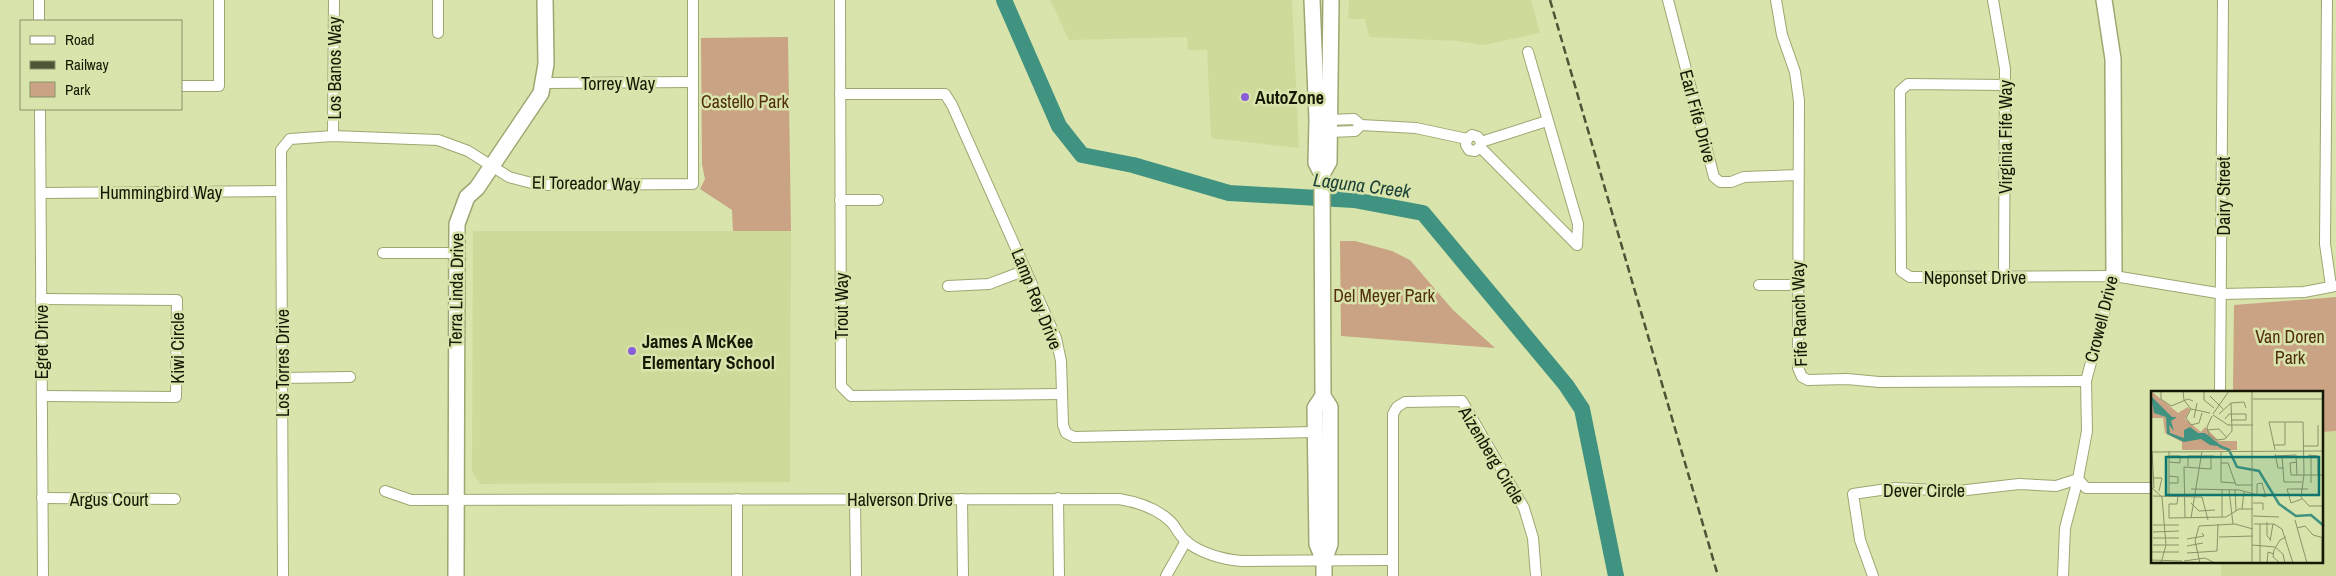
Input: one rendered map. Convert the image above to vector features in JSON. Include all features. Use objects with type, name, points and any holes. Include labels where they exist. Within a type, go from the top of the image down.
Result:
[{"type":"main road","name":"Terra Linda Drive","points":[[456,576],[455,253],[457,224],[462,206],[467,197],[477,188],[492,168],[537,101],[544,83],[546,64],[545,0]]},
{"type":"main road","points":[[1312,0],[1316,162],[1322,174],[1324,396],[1330,407],[1330,544],[1324,568]]},
{"type":"main road","points":[[1322,174],[1329,162],[1331,0]]},
{"type":"main road","name":"Crowell Drive","points":[[2104,0],[2113,59],[2114,276]]},
{"type":"main road","points":[[1314,89],[1321,100],[1322,130],[1329,126]]},
{"type":"main road","points":[[1324,396],[1315,408],[1317,544],[1324,568]]},
{"type":"street","points":[[39,0],[39,20]]},
{"type":"street","points":[[182,86],[220,86],[219,0]]},
{"type":"street","name":"Los Banos Way","points":[[333,136],[334,0]]},
{"type":"street","points":[[438,0],[438,33]]},
{"type":"street","name":"El Toreador Way","points":[[281,150],[290,139],[333,136],[438,140],[468,151],[492,168],[514,179],[539,185],[693,184],[693,0]]},
{"type":"street","name":"Trout Way","points":[[840,0],[841,386],[851,396],[1062,394]]},
{"type":"street","name":"Earl Fife Drive","points":[[1668,0],[1714,177],[1720,182],[1731,182],[1744,177],[1798,175]]},
{"type":"street","name":"Fife Ranch Way","points":[[1776,0],[1782,35],[1795,72],[1799,101],[1798,368],[1802,377],[1808,380],[2086,381]]},
{"type":"street","name":"Virginia Fife Way","points":[[1993,0],[2005,68],[2004,275]]},
{"type":"street","name":"Dairy Street","points":[[2220,391],[2223,294],[2223,0]]},
{"type":"street","points":[[2326,0],[2325,244],[2333,286]]},
{"type":"street","points":[[1329,126],[1355,131],[1361,125],[1416,128],[1467,139],[1475,136],[1481,145],[1577,245],[1578,224],[1528,52]]},
{"type":"street","name":"Torrey Way","points":[[544,83],[692,82]]},
{"type":"street","name":"Neponset Drive","points":[[2005,85],[1908,84],[1900,91],[1902,271],[1910,277],[2004,275],[2114,276],[2223,294],[2304,292],[2333,286]]},
{"type":"street","name":"Lamp Rey Drive","points":[[840,94],[945,94],[952,104],[1058,347],[1063,424],[1066,433],[1074,437],[1316,432]]},
{"type":"street","name":"Egret Drive","points":[[40,110],[43,576]]},
{"type":"street","points":[[1481,145],[1547,121]]},
{"type":"street","name":"Los Torres Drive","points":[[281,150],[283,576]]},
{"type":"street","name":"Hummingbird Way","points":[[41,193],[281,191]]},
{"type":"street","points":[[840,200],[878,200]]},
{"type":"street","points":[[383,253],[455,253]]},
{"type":"street","points":[[948,286],[989,284],[1026,270]]},
{"type":"street","name":"Crowell Drive","points":[[2063,576],[2065,528],[2078,480],[2087,431],[2086,381],[2114,276]]},
{"type":"street","points":[[1759,285],[1798,285]]},
{"type":"street","name":"Kiwi Circle","points":[[41,300],[177,300],[176,397],[42,396]]},
{"type":"street","points":[[282,378],[350,377]]},
{"type":"street","name":"Aizenberg Circle","points":[[1393,576],[1393,414],[1397,407],[1405,402],[1462,401],[1524,508],[1533,538],[1536,576]]},
{"type":"street","points":[[2078,480],[2086,488],[2151,488]]},
{"type":"street","name":"Dever Circle","points":[[1873,576],[1860,540],[1853,494],[1894,488],[1958,491],[2019,484],[2056,486],[2078,480]]},
{"type":"street","name":"Halverson Drive","points":[[384,491],[411,500],[1119,499],[1138,503],[1155,511],[1171,522],[1186,541],[1215,556],[1235,561],[1324,568]]},
{"type":"street","name":"Argus Court","points":[[42,498],[175,499]]},
{"type":"street","points":[[1058,498],[1059,576]]},
{"type":"street","points":[[736,499],[737,576]]},
{"type":"street","points":[[855,499],[856,576]]},
{"type":"street","points":[[962,499],[962,576]]},
{"type":"street","points":[[1166,576],[1175,557],[1186,541]]},
{"type":"street","points":[[1324,568],[1393,560]]},
{"type":"shaded area","points":[[1050,0],[1292,0],[1299,148],[1211,138],[1207,50],[1188,50],[1187,37],[1069,40]]},
{"type":"shaded area","points":[[1349,0],[1531,0],[1540,33],[1483,45],[1458,41],[1369,37],[1365,19],[1348,19]]},
{"type":"shaded area","name":"James A McKee Elementary School","points":[[473,231],[791,231],[790,482],[480,484],[472,471]]},
{"type":"shaded area","points":[[2336,431],[2336,576],[2221,576],[2221,564],[2324,564],[2324,432]]},
{"type":"green space","name":"Castello Park","points":[[788,37],[791,231],[733,231],[732,210],[700,189],[705,179],[702,164],[701,38]]},
{"type":"green space","name":"Del Meyer Park","points":[[1340,241],[1355,241],[1392,251],[1410,260],[1453,310],[1495,348],[1341,336]]},
{"type":"green space","name":"Van Doren Park","points":[[2336,297],[2336,431],[2324,432],[2324,391],[2233,391],[2234,305]]},
{"type":"waterway","name":"Laguna Creek","points":[[1004,0],[1059,126],[1082,155],[1133,165],[1229,193],[1354,200],[1423,213],[1566,385],[1582,409],[1616,576]]},
{"type":"railway","points":[[1550,0],[1718,576]]},
{"type":"place","name":"AutoZone","points":[[1245,97]]},
{"type":"place","name":"James A McKee Elementary School","points":[[632,351]]}]
